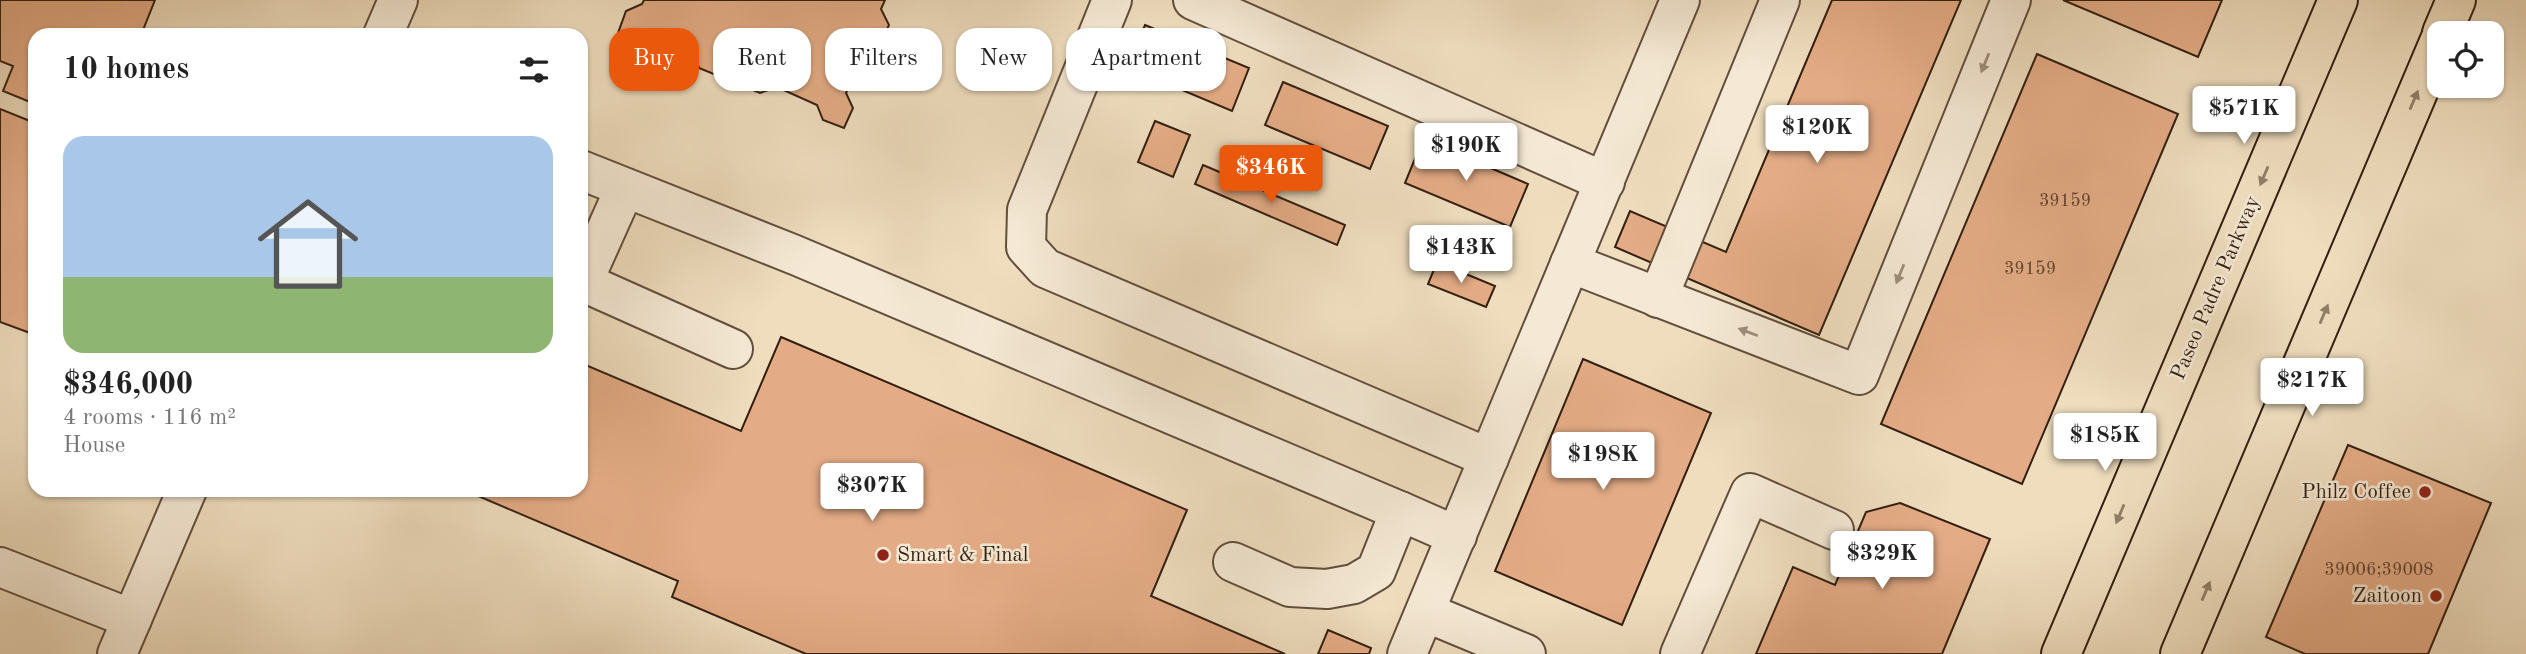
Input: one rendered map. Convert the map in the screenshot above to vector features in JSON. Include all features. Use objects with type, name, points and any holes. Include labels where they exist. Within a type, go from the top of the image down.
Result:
[{"type":"main road","name":"Paseo Padre Parkway","points":[[2061,654],[2338,0]]},
{"type":"main road","points":[[2447,21],[2456,0]]},
{"type":"main road","points":[[2180,654],[2427,71]]},
{"type":"street","points":[[386,28],[398,0]]},
{"type":"street","points":[[1112,0],[1027,210],[1026,247],[1045,268],[1489,458]]},
{"type":"street","points":[[1193,0],[1605,182]]},
{"type":"street","points":[[1408,654],[1680,0]]},
{"type":"street","points":[[1658,298],[1780,0]]},
{"type":"street","points":[[1570,263],[1858,375],[2011,0]]},
{"type":"street","points":[[588,173],[795,256],[1457,536]]},
{"type":"street","points":[[588,271],[625,188]]},
{"type":"street","points":[[588,284],[733,349]]},
{"type":"street","points":[[1680,654],[1750,493],[1834,530]]},
{"type":"street","points":[[117,654],[184,497]]},
{"type":"street","points":[[1233,562],[1290,587],[1327,589],[1354,584],[1376,571],[1400,511]]},
{"type":"street","points":[[0,567],[131,620]]},
{"type":"street","points":[[1425,612],[1526,654]]},
{"type":"building","points":[[0,0],[155,0],[144,28],[28,28],[28,101],[3,91],[13,66],[0,61]]},
{"type":"building","points":[[644,0],[885,0],[881,9],[889,25],[888,28],[825,28],[825,91],[847,91],[853,108],[844,128],[823,120],[817,105],[786,91],[811,91],[811,28],[713,28],[713,74],[699,68],[699,28],[620,28],[626,11],[642,4]]},
{"type":"building","points":[[1832,0],[1961,0],[1819,335],[1615,247],[1630,211],[1726,252]]},
{"type":"building","points":[[2063,0],[2222,0],[2198,57]]},
{"type":"building","points":[[2037,54],[2178,114],[2022,484],[1881,424]]},
{"type":"building","points":[[1226,58],[1249,68],[1232,111],[1184,91],[1226,91]]},
{"type":"building","points":[[1283,82],[1388,126],[1370,169],[1265,125]]},
{"type":"building","points":[[0,109],[28,120],[28,332],[0,322]]},
{"type":"building","points":[[1155,121],[1190,135],[1173,177],[1138,162]]},
{"type":"building","points":[[1423,139],[1528,184],[1510,227],[1405,183]]},
{"type":"building","points":[[1203,165],[1345,225],[1337,245],[1195,184]]},
{"type":"building","points":[[1437,262],[1495,286],[1486,307],[1428,284]]},
{"type":"building","points":[[781,337],[1187,510],[1151,596],[1285,654],[806,654],[672,597],[678,581],[480,497],[588,497],[588,366],[741,431]]},
{"type":"building","points":[[1583,359],[1711,413],[1622,625],[1495,571]]},
{"type":"building","points":[[2348,445],[2491,503],[2428,654],[2305,654],[2266,637]]},
{"type":"building","points":[[1900,503],[1990,539],[1942,654],[1756,654],[1793,567],[1835,585],[1866,512]]},
{"type":"building","points":[[1328,630],[1371,648],[1369,654],[1318,654]]},
{"type":"place","name":"Philz Coffee","points":[[2425,492]]},
{"type":"place","name":"Smart & Final","points":[[883,555]]},
{"type":"place","name":"Zaitoon","points":[[2436,596]]}]
